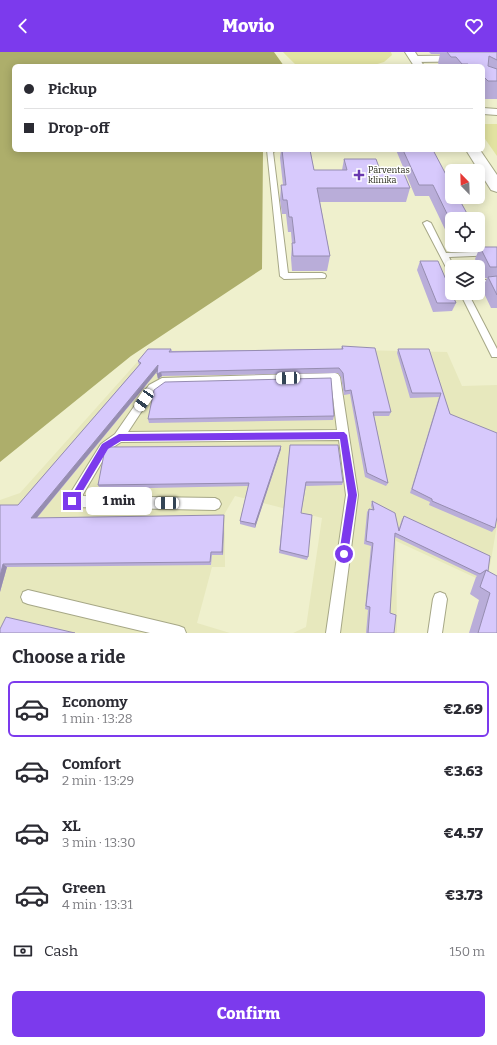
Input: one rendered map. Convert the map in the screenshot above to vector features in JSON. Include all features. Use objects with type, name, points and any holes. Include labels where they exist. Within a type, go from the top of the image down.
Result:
[{"type":"main road","points":[[474,152],[497,187]]},
{"type":"street","points":[[476,52],[483,58]]},
{"type":"street","points":[[418,58],[430,62],[497,58]]},
{"type":"street","points":[[485,111],[497,112]]},
{"type":"lane","points":[[270,152],[284,276],[322,276]]},
{"type":"lane","points":[[426,223],[446,260]]},
{"type":"lane","points":[[444,255],[497,253]]},
{"type":"lane","points":[[485,283],[497,283]]},
{"type":"lane","points":[[468,300],[495,354]]},
{"type":"lane","points":[[214,504],[72,501],[105,447],[119,437],[152,388],[165,381],[335,376],[352,495],[333,633]]},
{"type":"lane","points":[[119,437],[344,435]]},
{"type":"lane","points":[[28,597],[179,633]]},
{"type":"lane","points":[[434,633],[440,599]]},
{"type":"shaded area","points":[[0,52],[274,52],[283,64],[12,64],[12,152],[263,152],[262,269],[131,356],[0,462]]},
{"type":"shaded area","points":[[283,52],[391,52],[392,55],[384,62],[378,64],[295,64]]},
{"type":"shaded area","points":[[485,124],[497,124],[497,156],[485,139]]},
{"type":"shaded area","points":[[357,350],[447,352],[462,386],[497,385],[497,525],[487,583],[396,541],[397,633],[293,633],[306,627],[322,518],[235,496],[225,513],[225,567],[212,567],[197,623],[230,633],[0,633],[0,500],[20,493],[147,351]]},
{"type":"building","points":[[447,52],[497,52],[497,60],[489,56],[488,66],[497,69],[497,81],[488,81],[485,78],[485,64],[462,64],[456,57],[451,57]]},
{"type":"building","points":[[282,152],[310,152],[314,170],[347,170],[344,159],[376,159],[380,170],[402,169],[410,188],[317,188],[330,256],[293,256],[292,243],[295,243],[292,217],[289,217],[287,200],[283,200],[281,185],[286,185]]},
{"type":"building","points":[[404,152],[434,152],[445,173],[445,204],[462,204],[466,212],[446,212],[433,185],[419,185]]},
{"type":"building","points":[[485,247],[497,247],[497,267],[490,267],[482,252],[485,252]]},
{"type":"building","points":[[420,261],[438,261],[445,277],[445,300],[455,300],[456,303],[437,303]]},
{"type":"building","points":[[497,276],[497,295],[488,277]]},
{"type":"building","points":[[342,346],[375,348],[391,412],[373,412],[388,483],[367,473],[351,390],[345,391],[343,373],[339,368],[161,372],[157,374],[158,365],[31,518],[224,515],[222,552],[211,552],[210,562],[3,564],[0,576],[0,505],[18,505],[141,363],[138,361],[148,349],[171,349],[169,352],[343,349]]},
{"type":"building","points":[[398,349],[429,349],[450,414],[497,433],[497,517],[495,528],[432,501],[432,499],[412,489],[441,393],[412,393]]},
{"type":"building","points":[[331,378],[334,416],[148,419],[154,390],[165,382]]},
{"type":"building","points":[[290,445],[338,445],[343,482],[306,482],[301,513],[312,515],[308,557],[280,550]]},
{"type":"building","points":[[281,446],[255,524],[240,521],[249,483],[98,485],[104,454],[108,447]]},
{"type":"building","points":[[372,501],[395,513],[399,531],[404,516],[490,556],[488,571],[486,570],[480,574],[395,533],[390,613],[396,615],[394,633],[368,633],[370,607],[366,606],[373,543],[366,541],[369,509],[374,510]]},
{"type":"building","points":[[486,570],[497,576],[497,633],[478,633],[490,593],[480,587]]},
{"type":"building","points":[[6,617],[75,633],[0,633],[0,629]]},
{"type":"place","name":"Pārventas klīnika","points":[[359,175]]},
{"type":"route","points":[[72,501],[105,447],[119,437],[344,435],[352,495],[344,554]]}]
